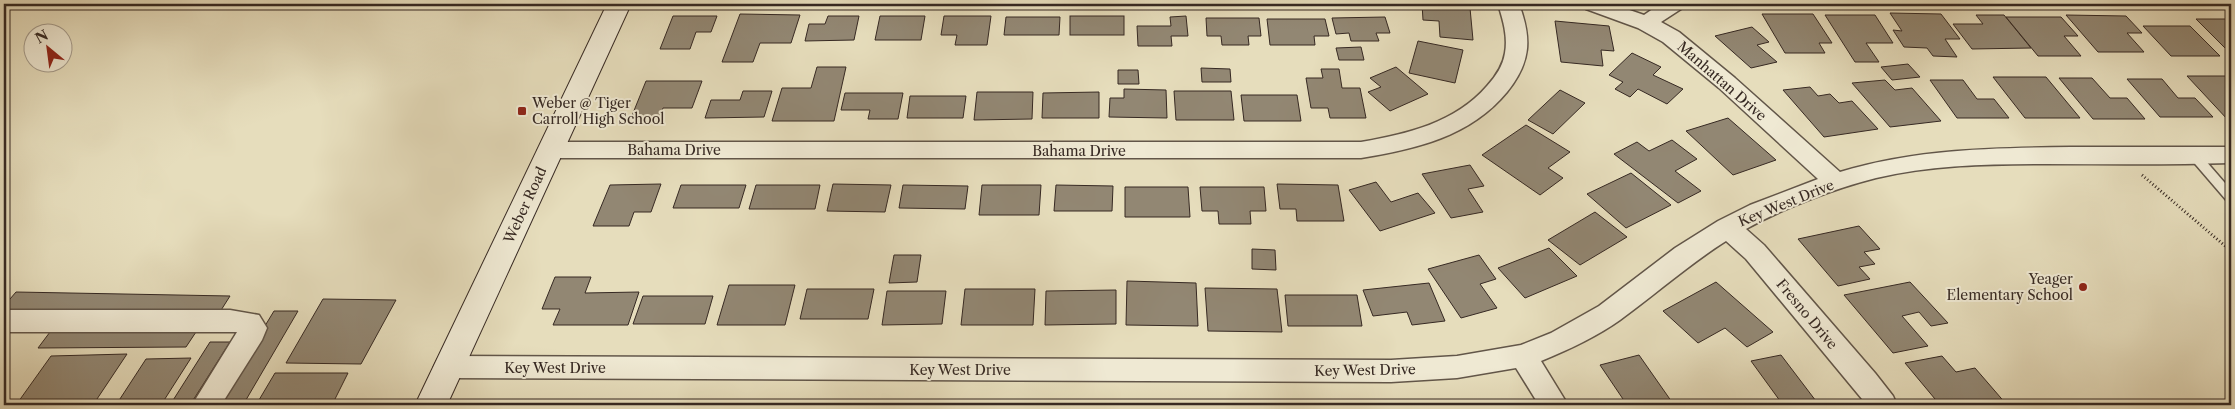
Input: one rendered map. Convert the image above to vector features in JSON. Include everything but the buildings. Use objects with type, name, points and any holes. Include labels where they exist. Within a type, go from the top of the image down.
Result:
[{"type":"main road","name":"Weber Road","points":[[431,405],[619,4]]},
{"type":"street","name":"Bahama Drive","points":[[550,150],[1361,150],[1402,144],[1441,131],[1473,114],[1497,91],[1512,68],[1518,45],[1515,21],[1509,4]]},
{"type":"street","name":"Manhattan Drive","points":[[1593,4],[1646,23],[1671,37],[1697,56],[1836,182]]},
{"type":"street","points":[[1646,23],[1674,4]]},
{"type":"street","name":"Key West Drive","points":[[448,368],[1391,371],[1457,366],[1523,356],[1561,341],[1609,313],[1684,254],[1727,228],[1759,211],[1836,182],[1875,170],[1928,161],[1994,156],[2231,155]]},
{"type":"street","name":"Fresno Drive","points":[[1727,228],[1755,252],[1883,405]]},
{"type":"street","points":[[4,321],[237,321],[248,323],[253,328],[252,332],[206,405]]},
{"type":"street","points":[[1523,356],[1554,405]]},
{"type":"lane","points":[[2194,155],[2231,198]]},
{"type":"path","points":[[2148,172],[2138,172],[2231,251]]},
{"type":"place","name":"Weber @ Tiger Carroll High School","points":[[522,111]]},
{"type":"place","name":"Yeager Elementary School","points":[[2083,287]]}]
